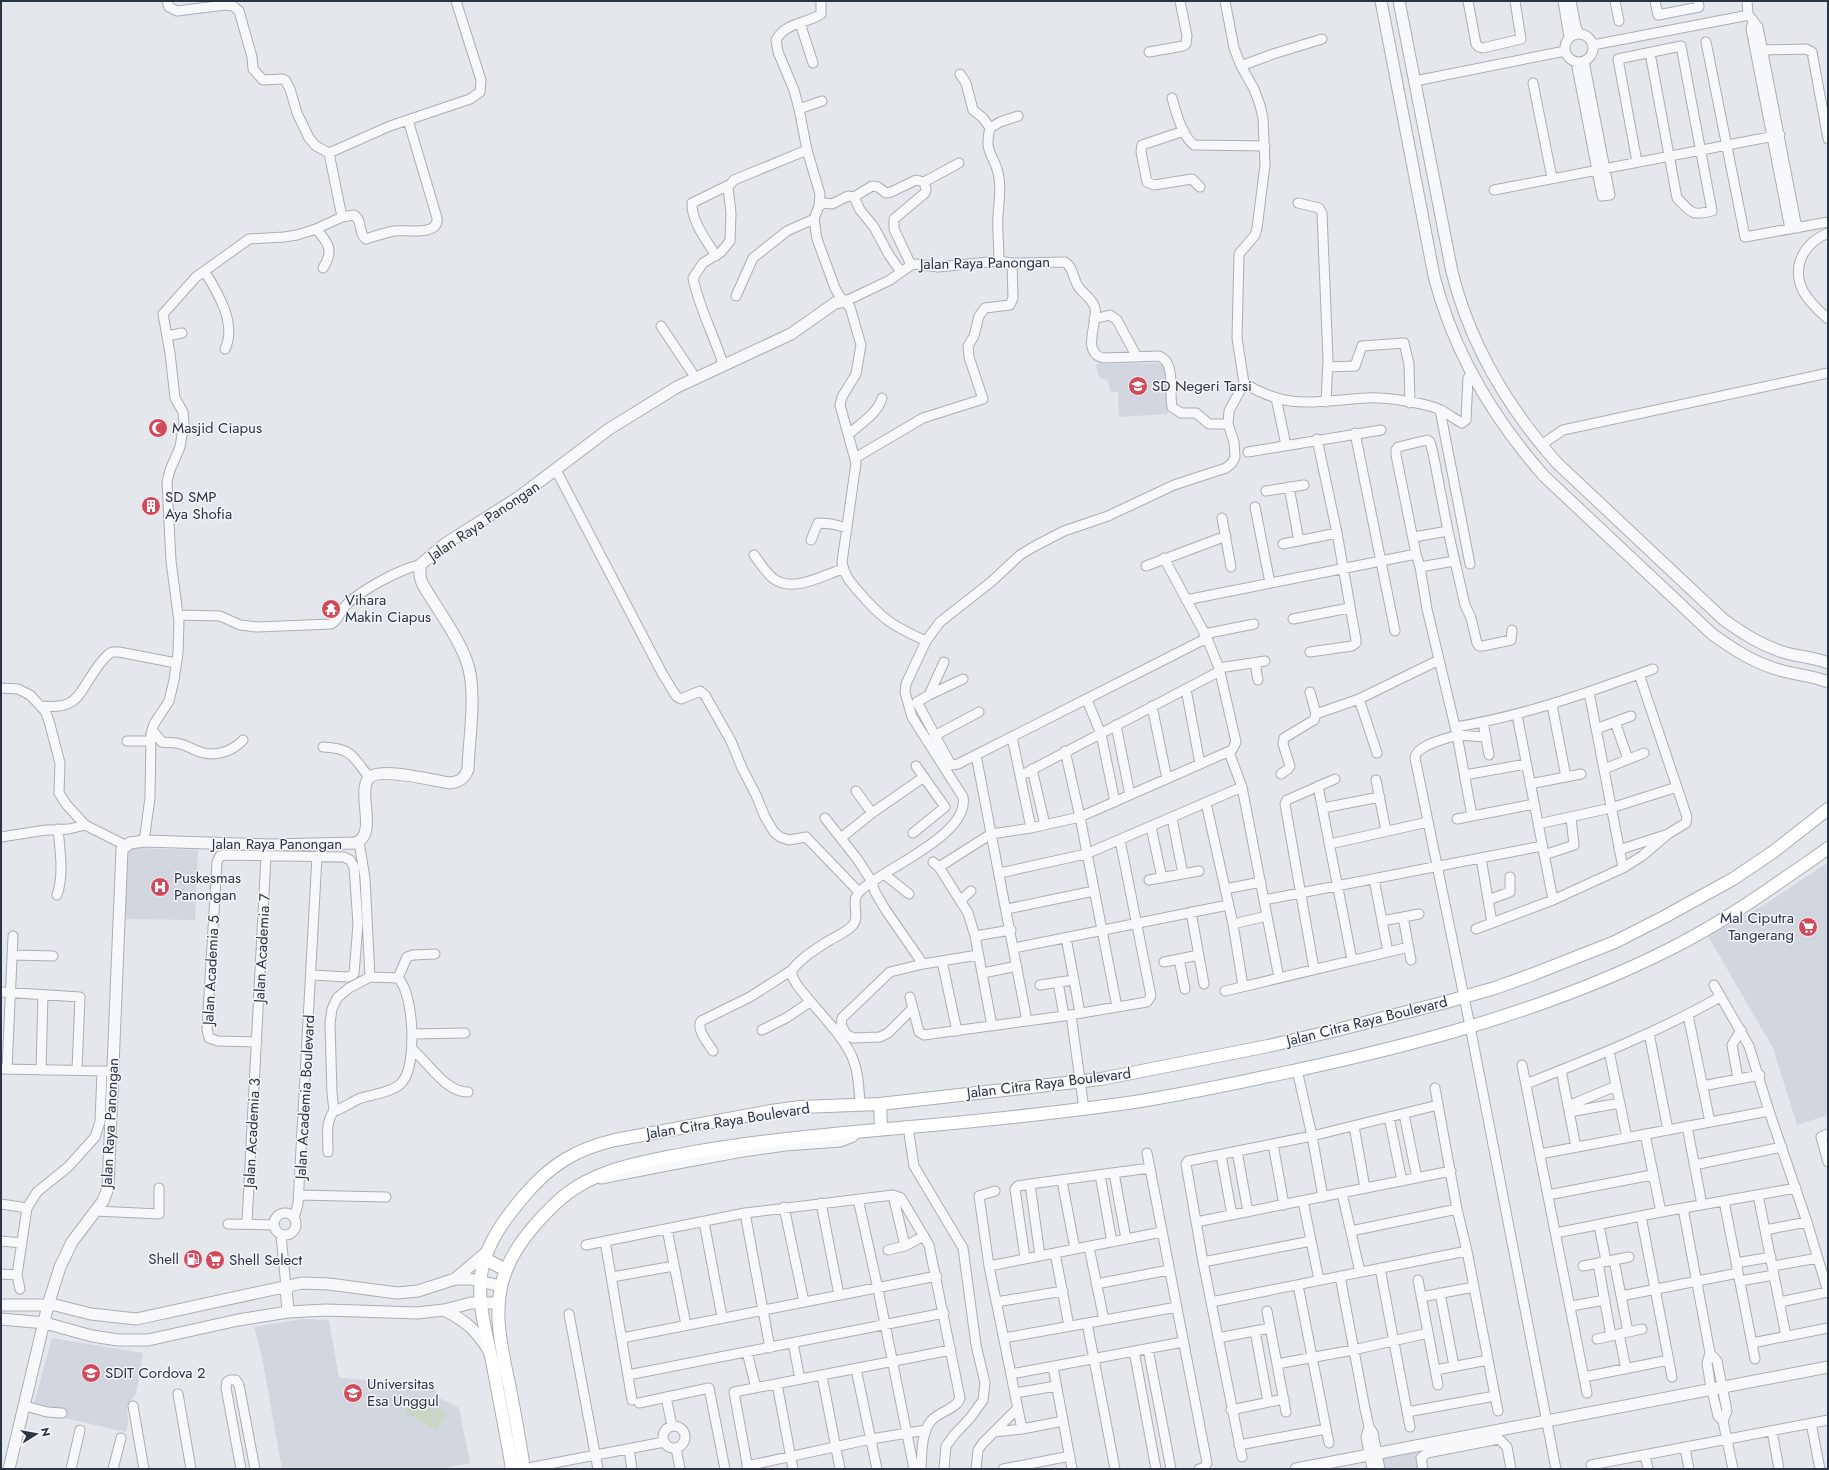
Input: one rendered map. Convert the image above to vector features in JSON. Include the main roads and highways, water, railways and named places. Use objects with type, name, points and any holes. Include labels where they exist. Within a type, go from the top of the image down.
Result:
[{"type":"main road","name":"Jalan Citra Raya Boulevard","points":[[512,1469],[480,1303],[481,1280],[486,1255],[503,1222],[533,1185],[553,1166],[576,1153],[594,1145],[694,1124],[771,1111],[800,1107],[880,1104],[982,1087],[1080,1081],[1109,1077],[1268,1046],[1350,1027],[1494,988],[1593,951],[1664,917],[1733,878],[1773,852],[1828,809]]},
{"type":"main road","name":"Jalan Citra Raya Boulevard","points":[[523,1469],[514,1390],[500,1340],[498,1317],[501,1286],[506,1270],[520,1246],[534,1227],[558,1201],[584,1182],[594,1177],[619,1168],[666,1162],[736,1149],[807,1140],[858,1131],[1084,1109],[1187,1093],[1377,1052],[1470,1026],[1564,994],[1638,964],[1672,948],[1737,911],[1828,848]]},
{"type":"main road","points":[[880,1104],[881,1128]]},
{"type":"main road","points":[[486,1255],[506,1270]]},
{"type":"place","name":"SD Negeri Tarsi","points":[[1138,386]]},
{"type":"place","name":"Masjid Ciapus","points":[[158,428]]},
{"type":"place","name":"SD SMP Aya Shofia","points":[[151,506]]},
{"type":"place","name":"Vihara Makin Ciapus","points":[[331,609]]},
{"type":"place","name":"Puskesmas Panongan","points":[[160,887]]},
{"type":"place","name":"Mal Ciputra Tangerang","points":[[1808,927]]},
{"type":"place","name":"Shell","points":[[193,1259]]},
{"type":"place","name":"Shell Select","points":[[215,1260]]},
{"type":"place","name":"SDIT Cordova 2","points":[[91,1373]]},
{"type":"place","name":"Universitas Esa Unggul","points":[[353,1393]]}]
